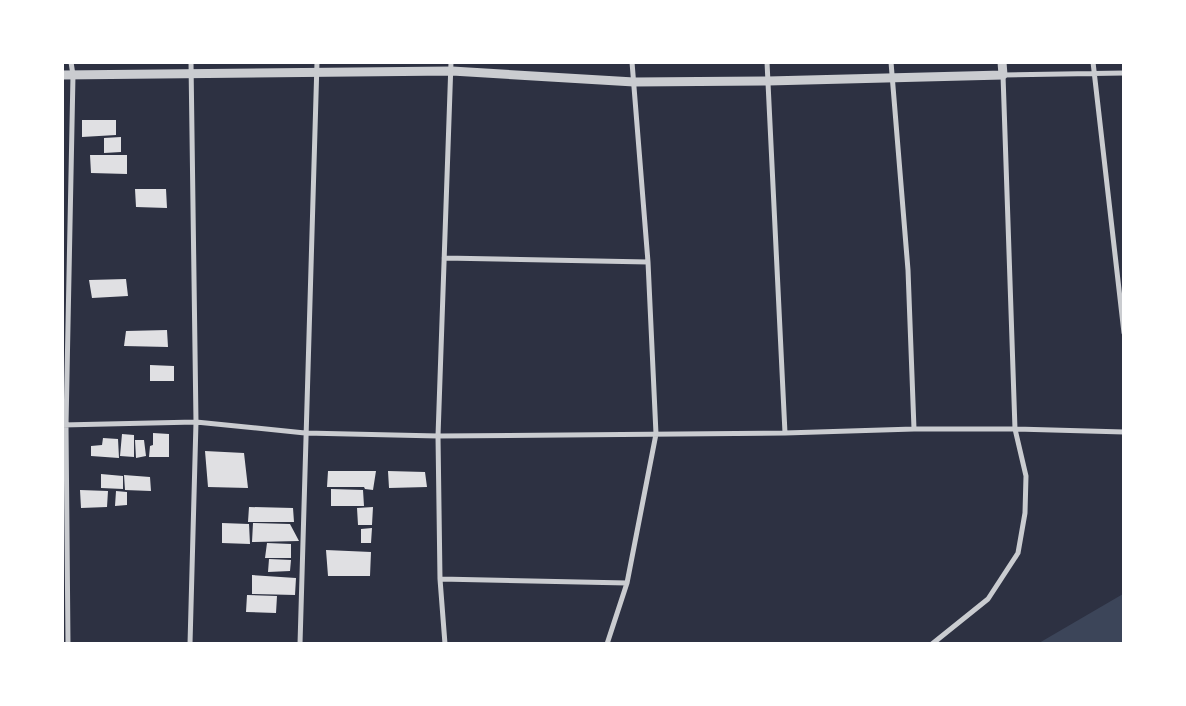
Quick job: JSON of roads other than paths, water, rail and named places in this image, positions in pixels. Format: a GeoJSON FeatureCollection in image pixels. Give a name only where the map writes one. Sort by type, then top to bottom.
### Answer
{"type":"FeatureCollection","features":[{"type":"Feature","properties":{"kind":"street"},"geometry":{"type":"LineString","coordinates":[[68,644],[64,425],[73,75],[71,62]]}},
{"type":"Feature","properties":{"kind":"street"},"geometry":{"type":"LineString","coordinates":[[190,644],[196,422],[191,62]]}},
{"type":"Feature","properties":{"kind":"street"},"geometry":{"type":"LineString","coordinates":[[300,644],[317,62]]}},
{"type":"Feature","properties":{"kind":"street"},"geometry":{"type":"LineString","coordinates":[[607,644],[627,582],[656,434],[648,262],[632,62]]}},
{"type":"Feature","properties":{"kind":"street"},"geometry":{"type":"LineString","coordinates":[[767,62],[785,432]]}},
{"type":"Feature","properties":{"kind":"street"},"geometry":{"type":"LineString","coordinates":[[891,62],[908,270],[914,429]]}},
{"type":"Feature","properties":{"kind":"street"},"geometry":{"type":"LineString","coordinates":[[932,644],[988,599],[1018,553],[1025,513],[1026,476],[1015,429],[1002,62]]}},
{"type":"Feature","properties":{"kind":"street"},"geometry":{"type":"LineString","coordinates":[[1093,62],[1124,333]]}},
{"type":"Feature","properties":{"kind":"street"},"geometry":{"type":"LineString","coordinates":[[62,75],[318,73],[452,67],[634,82],[892,79],[1094,72],[1124,73]]}},
{"type":"Feature","properties":{"kind":"street"},"geometry":{"type":"LineString","coordinates":[[445,644],[440,579],[438,436],[452,67]]}},
{"type":"Feature","properties":{"kind":"street"},"geometry":{"type":"LineString","coordinates":[[444,258],[648,262]]}},
{"type":"Feature","properties":{"kind":"street"},"geometry":{"type":"LineString","coordinates":[[64,425],[196,422],[305,433],[438,436],[914,429],[1124,432]]}},
{"type":"Feature","properties":{"kind":"street"},"geometry":{"type":"LineString","coordinates":[[440,579],[627,582]]}}]}
